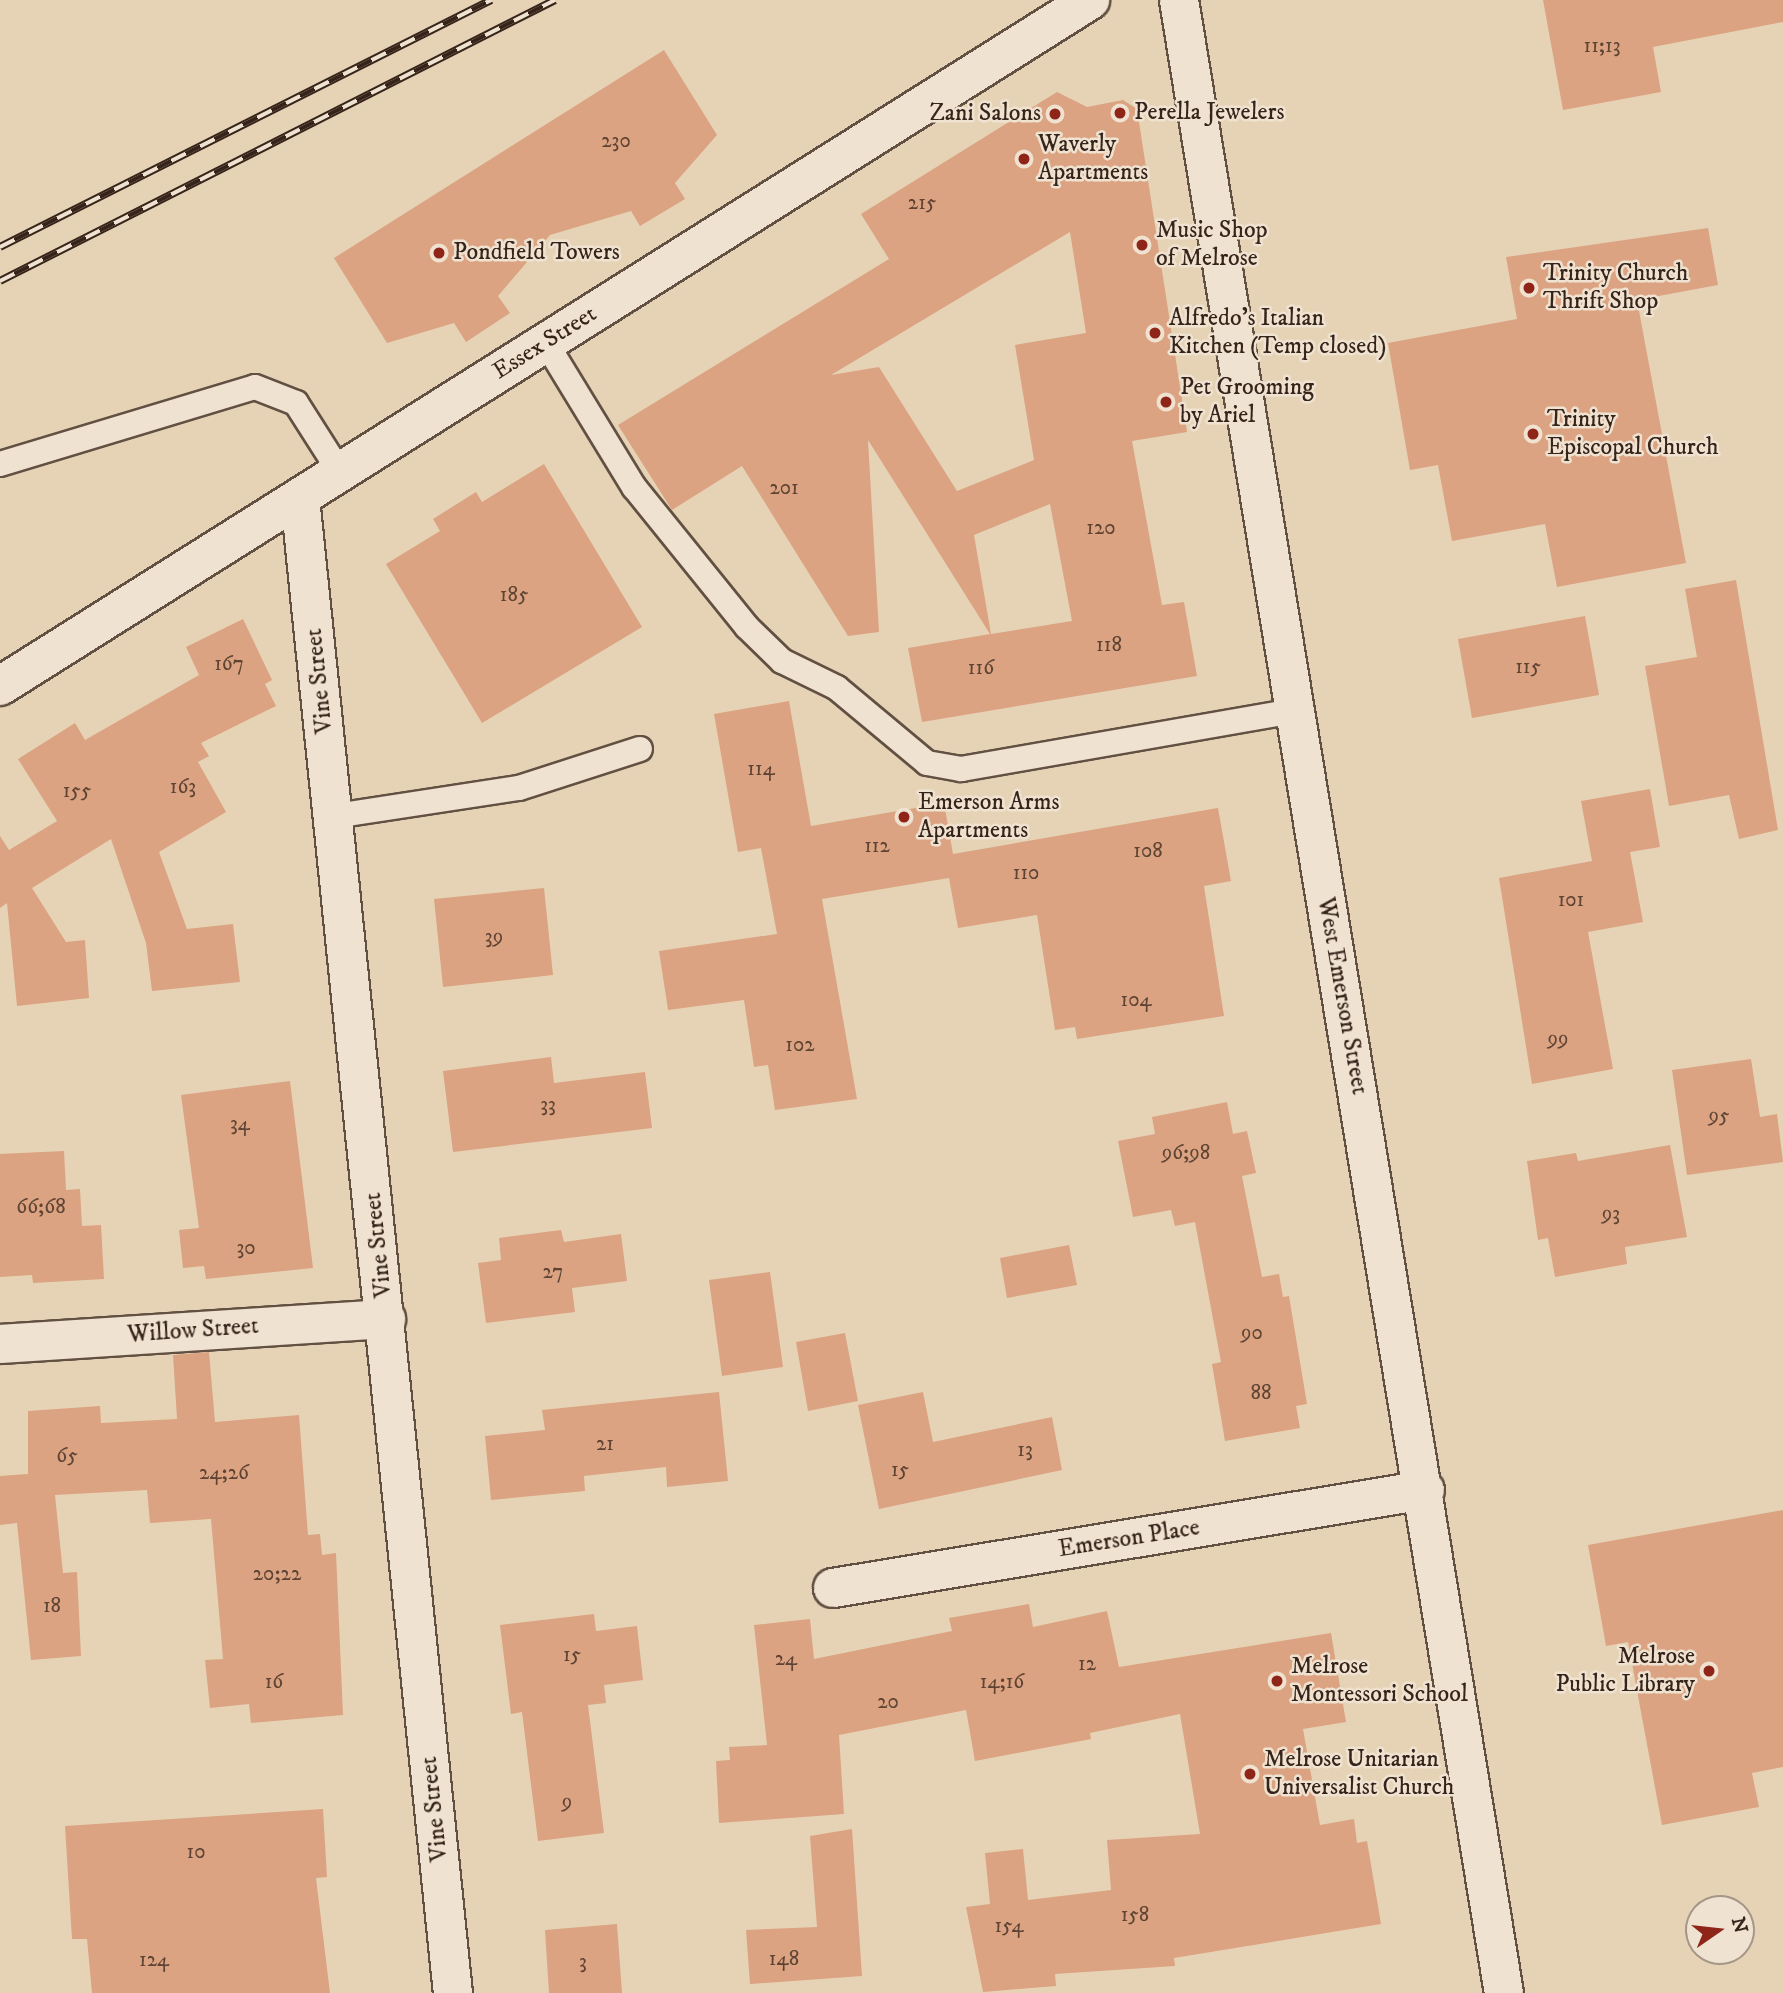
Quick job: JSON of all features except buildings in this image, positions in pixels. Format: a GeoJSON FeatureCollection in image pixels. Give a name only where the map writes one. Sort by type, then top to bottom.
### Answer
{"type":"FeatureCollection","features":[{"type":"Feature","properties":{"kind":"street","name":"Essex Street"},"geometry":{"type":"LineString","coordinates":[[0,686],[1090,0]]}},
{"type":"Feature","properties":{"kind":"street","name":"West Emerson Street"},"geometry":{"type":"LineString","coordinates":[[1179,0],[1294,711],[1425,1490],[1504,1993]]}},
{"type":"Feature","properties":{"kind":"street","name":"Vine Street"},"geometry":{"type":"LineString","coordinates":[[300,498],[335,816],[453,1993]]}},
{"type":"Feature","properties":{"kind":"street","name":"Willow Street"},"geometry":{"type":"LineString","coordinates":[[0,1344],[386,1319]]}},
{"type":"Feature","properties":{"kind":"street","name":"Emerson Place"},"geometry":{"type":"LineString","coordinates":[[833,1588],[1425,1490]]}},
{"type":"Feature","properties":{"kind":"lane"},"geometry":{"type":"LineString","coordinates":[[546,343],[634,487],[747,627],[782,661],[837,688],[927,763],[961,769],[1294,711]]}},
{"type":"Feature","properties":{"kind":"lane"},"geometry":{"type":"LineString","coordinates":[[0,464],[255,387],[296,403],[340,472]]}},
{"type":"Feature","properties":{"kind":"lane"},"geometry":{"type":"LineString","coordinates":[[335,816],[519,788],[640,749]]}},
{"type":"Feature","properties":{"kind":"railway"},"geometry":{"type":"LineString","coordinates":[[0,247],[491,0]]}},
{"type":"Feature","properties":{"kind":"railway"},"geometry":{"type":"LineString","coordinates":[[0,281],[555,0]]}},
{"type":"Feature","properties":{"kind":"place","name":"Perella Jewelers"},"geometry":{"type":"Point","coordinates":[1120,113]}},
{"type":"Feature","properties":{"kind":"place","name":"Zani Salons"},"geometry":{"type":"Point","coordinates":[1055,114]}},
{"type":"Feature","properties":{"kind":"place","name":"Waverly Apartments"},"geometry":{"type":"Point","coordinates":[1024,159]}},
{"type":"Feature","properties":{"kind":"place","name":"Music Shop of Melrose"},"geometry":{"type":"Point","coordinates":[1142,245]}},
{"type":"Feature","properties":{"kind":"place","name":"Pondfield Towers"},"geometry":{"type":"Point","coordinates":[439,253]}},
{"type":"Feature","properties":{"kind":"place","name":"Trinity Church Thrift Shop"},"geometry":{"type":"Point","coordinates":[1529,288]}},
{"type":"Feature","properties":{"kind":"place","name":"Alfredo's Italian Kitchen (Temp closed)"},"geometry":{"type":"Point","coordinates":[1155,333]}},
{"type":"Feature","properties":{"kind":"place","name":"Pet Grooming by Ariel"},"geometry":{"type":"Point","coordinates":[1166,402]}},
{"type":"Feature","properties":{"kind":"place","name":"Trinity Episcopal Church"},"geometry":{"type":"Point","coordinates":[1533,434]}},
{"type":"Feature","properties":{"kind":"place","name":"Emerson Arms Apartments"},"geometry":{"type":"Point","coordinates":[904,817]}},
{"type":"Feature","properties":{"kind":"place","name":"Melrose Public Library"},"geometry":{"type":"Point","coordinates":[1709,1671]}},
{"type":"Feature","properties":{"kind":"place","name":"Melrose Montessori School"},"geometry":{"type":"Point","coordinates":[1277,1681]}},
{"type":"Feature","properties":{"kind":"place","name":"Melrose Unitarian Universalist Church"},"geometry":{"type":"Point","coordinates":[1250,1774]}}]}
